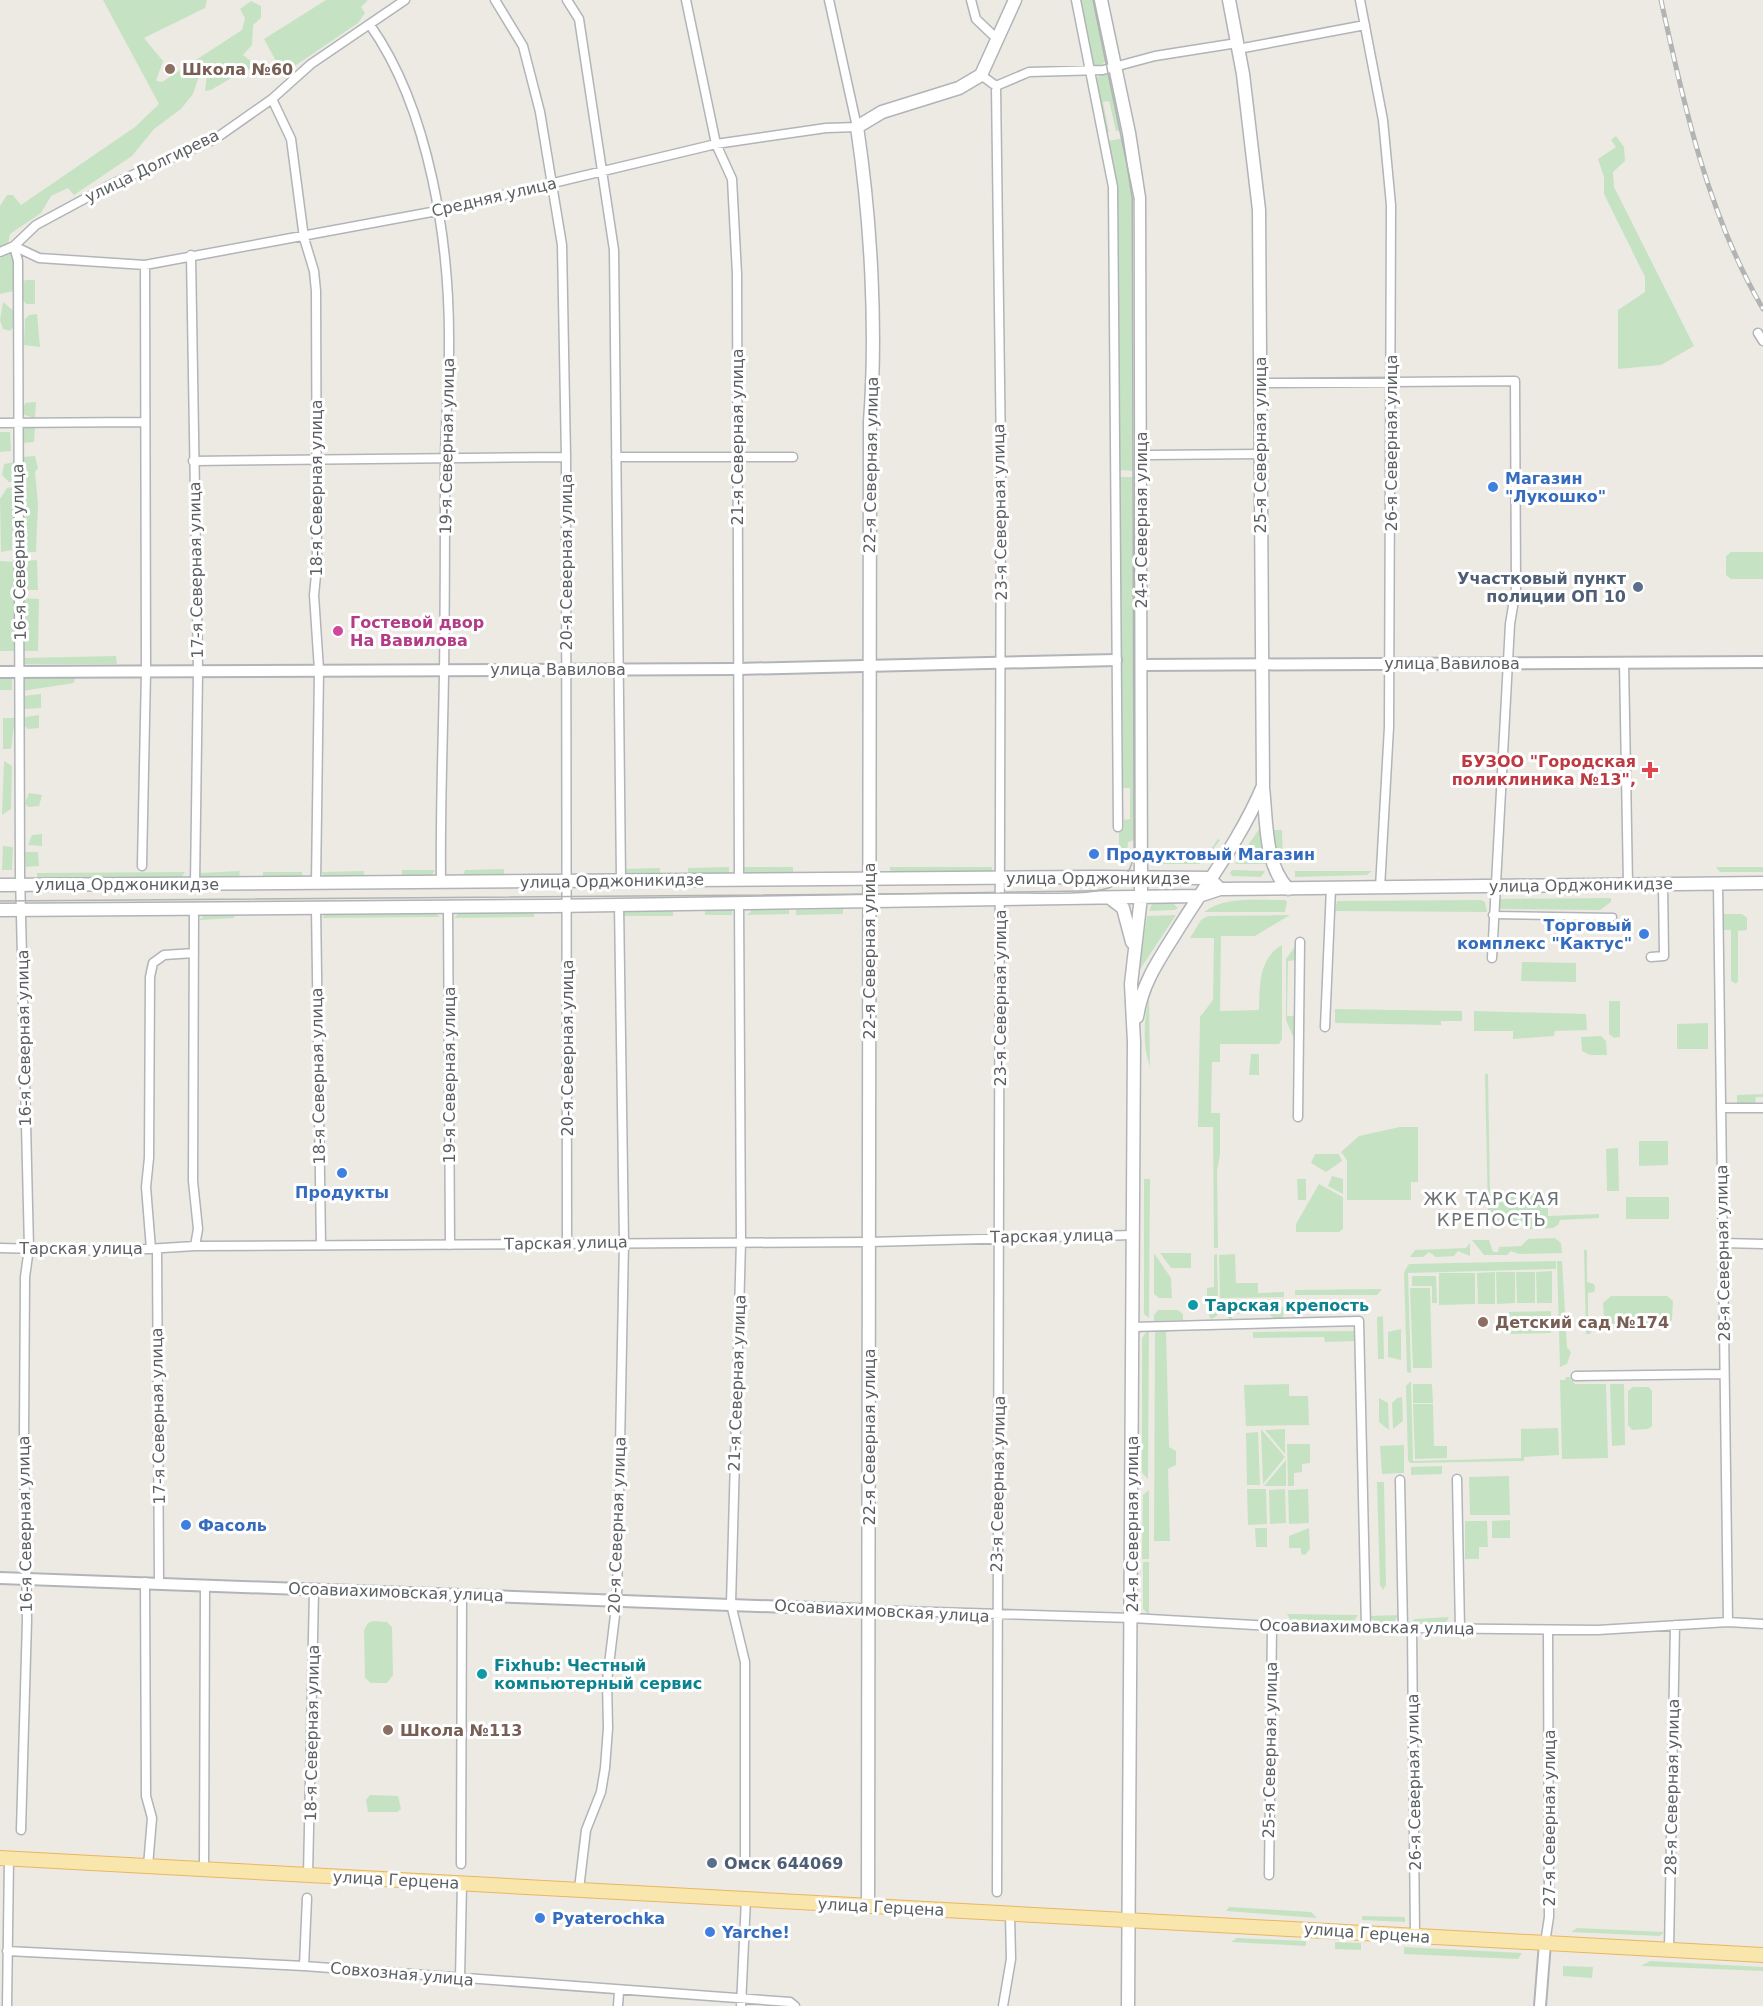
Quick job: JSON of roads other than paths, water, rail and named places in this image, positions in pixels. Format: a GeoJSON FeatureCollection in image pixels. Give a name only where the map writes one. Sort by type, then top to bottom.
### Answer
{"type":"FeatureCollection","features":[{"type":"Feature","properties":{"kind":"main road"},"geometry":{"type":"LineString","coordinates":[[981,75],[987,67],[996,38],[1015,0]]}},
{"type":"Feature","properties":{"kind":"main road","name":"24-я Северная улица"},"geometry":{"type":"LineString","coordinates":[[1101,0],[1139,198],[1141,897],[1133,951],[1131,1001],[1134,1042],[1128,2006]]}},
{"type":"Feature","properties":{"kind":"main road","name":"25-я Северная улица"},"geometry":{"type":"LineString","coordinates":[[1209,878],[1250,818],[1263,786],[1259,210],[1255,161],[1229,0]]}},
{"type":"Feature","properties":{"kind":"main road","name":"Средняя улица"},"geometry":{"type":"LineString","coordinates":[[857,127],[882,112],[959,88],[981,75]]}},
{"type":"Feature","properties":{"kind":"main road","name":"22-я Северная улица"},"geometry":{"type":"LineString","coordinates":[[857,127],[869,250],[873,390],[869,879],[868,1906]]}},
{"type":"Feature","properties":{"kind":"main road"},"geometry":{"type":"LineString","coordinates":[[1263,786],[1271,861],[1277,877],[1288,889]]}},
{"type":"Feature","properties":{"kind":"main road","name":"улица Орджоникидзе"},"geometry":{"type":"LineString","coordinates":[[0,885],[316,884],[567,879],[1141,877],[1209,878],[1220,889]]}},
{"type":"Feature","properties":{"kind":"main road","name":"24-я Северная улица"},"geometry":{"type":"LineString","coordinates":[[1134,1042],[1139,1002],[1146,980],[1209,878]]}},
{"type":"Feature","properties":{"kind":"main road","name":"улица Орджоникидзе"},"geometry":{"type":"LineString","coordinates":[[0,910],[1000,900],[1199,896],[1220,889],[1763,883]]}},
{"type":"Feature","properties":{"kind":"main road"},"geometry":{"type":"LineString","coordinates":[[1109,898],[1118,903],[1126,914],[1133,951]]}},
{"type":"Feature","properties":{"kind":"main road","name":"улица Герцена"},"geometry":{"type":"LineString","coordinates":[[4,1858],[1763,1955]]}},
{"type":"Feature","properties":{"kind":"street","name":"улица Долгирева"},"geometry":{"type":"LineString","coordinates":[[15,246],[36,225],[147,167],[215,138],[272,99],[311,64],[405,0]]}},
{"type":"Feature","properties":{"kind":"street","name":"20-я Северная улица"},"geometry":{"type":"LineString","coordinates":[[495,0],[523,46],[540,112],[562,245],[566,457],[567,1243]]}},
{"type":"Feature","properties":{"kind":"street"},"geometry":{"type":"LineString","coordinates":[[567,0],[579,19],[615,249],[621,880]]}},
{"type":"Feature","properties":{"kind":"street","name":"21-я Северная улица"},"geometry":{"type":"LineString","coordinates":[[686,0],[716,144],[732,178],[737,274],[736,669],[739,880]]}},
{"type":"Feature","properties":{"kind":"street","name":"22-я Северная улица"},"geometry":{"type":"LineString","coordinates":[[829,0],[857,127]]}},
{"type":"Feature","properties":{"kind":"street"},"geometry":{"type":"LineString","coordinates":[[971,0],[976,19],[996,38]]}},
{"type":"Feature","properties":{"kind":"street","name":"24-я Северная улица"},"geometry":{"type":"LineString","coordinates":[[1076,0],[1113,187],[1118,827]]}},
{"type":"Feature","properties":{"kind":"street","name":"26-я Северная улица"},"geometry":{"type":"LineString","coordinates":[[1360,0],[1383,120],[1391,205],[1390,663],[1380,888]]}},
{"type":"Feature","properties":{"kind":"street","name":"19-я Северная улица"},"geometry":{"type":"LineString","coordinates":[[370,25],[383,43],[408,91],[423,136],[445,270],[449,345],[445,457],[441,882]]}},
{"type":"Feature","properties":{"kind":"street"},"geometry":{"type":"LineString","coordinates":[[981,75],[996,86],[1029,72],[1115,68],[1155,56],[1238,46],[1365,25]]}},
{"type":"Feature","properties":{"kind":"street","name":"23-я Северная улица"},"geometry":{"type":"LineString","coordinates":[[996,86],[1000,662],[997,1892]]}},
{"type":"Feature","properties":{"kind":"street","name":"18-я Северная улица"},"geometry":{"type":"LineString","coordinates":[[272,99],[291,139],[304,238],[314,271],[316,291],[317,565],[314,595],[319,670],[316,884]]}},
{"type":"Feature","properties":{"kind":"street","name":"Средняя улица"},"geometry":{"type":"LineString","coordinates":[[15,246],[39,258],[145,266],[191,255],[304,238],[437,212],[716,144],[826,128],[857,127]]}},
{"type":"Feature","properties":{"kind":"street"},"geometry":{"type":"LineString","coordinates":[[0,252],[15,246]]}},
{"type":"Feature","properties":{"kind":"street","name":"16-я Северная улица"},"geometry":{"type":"LineString","coordinates":[[15,246],[18,261],[20,885],[29,1248],[25,1277],[25,1755],[21,1830]]}},
{"type":"Feature","properties":{"kind":"street","name":"17-я Северная улица"},"geometry":{"type":"LineString","coordinates":[[191,255],[198,672],[195,884]]}},
{"type":"Feature","properties":{"kind":"street"},"geometry":{"type":"LineString","coordinates":[[142,866],[146,671],[145,266]]}},
{"type":"Feature","properties":{"kind":"street"},"geometry":{"type":"LineString","coordinates":[[1259,383],[1515,381],[1516,588],[1510,624],[1496,886],[1492,915],[1492,958]]}},
{"type":"Feature","properties":{"kind":"street"},"geometry":{"type":"LineString","coordinates":[[0,423],[145,422]]}},
{"type":"Feature","properties":{"kind":"street"},"geometry":{"type":"LineString","coordinates":[[1150,455],[1260,454]]}},
{"type":"Feature","properties":{"kind":"street"},"geometry":{"type":"LineString","coordinates":[[193,461],[566,457]]}},
{"type":"Feature","properties":{"kind":"street"},"geometry":{"type":"LineString","coordinates":[[616,457],[793,457]]}},
{"type":"Feature","properties":{"kind":"street","name":"улица Вавилова"},"geometry":{"type":"LineString","coordinates":[[0,672],[736,669],[1116,660]]}},
{"type":"Feature","properties":{"kind":"street"},"geometry":{"type":"LineString","coordinates":[[1624,662],[1628,885]]}},
{"type":"Feature","properties":{"kind":"street","name":"улица Вавилова"},"geometry":{"type":"LineString","coordinates":[[1142,665],[1763,662]]}},
{"type":"Feature","properties":{"kind":"street"},"geometry":{"type":"LineString","coordinates":[[1651,957],[1664,957],[1663,884]]}},
{"type":"Feature","properties":{"kind":"street","name":"28-я Северная улица"},"geometry":{"type":"LineString","coordinates":[[1718,884],[1728,1622]]}},
{"type":"Feature","properties":{"kind":"street"},"geometry":{"type":"LineString","coordinates":[[1325,1027],[1331,888]]}},
{"type":"Feature","properties":{"kind":"street","name":"21-я Северная улица"},"geometry":{"type":"LineString","coordinates":[[739,902],[741,1241],[731,1604],[745,1662],[745,1862]]}},
{"type":"Feature","properties":{"kind":"street","name":"20-я Северная улица"},"geometry":{"type":"LineString","coordinates":[[579,1889],[586,1830],[601,1792],[605,1768],[608,1728],[606,1682],[617,1599],[624,1242],[619,904]]}},
{"type":"Feature","properties":{"kind":"street","name":"19-я Северная улица"},"geometry":{"type":"LineString","coordinates":[[448,906],[450,1245]]}},
{"type":"Feature","properties":{"kind":"street"},"geometry":{"type":"LineString","coordinates":[[194,907],[193,1181],[198,1228],[195,1246]]}},
{"type":"Feature","properties":{"kind":"street","name":"18-я Северная улица"},"geometry":{"type":"LineString","coordinates":[[316,907],[321,1245]]}},
{"type":"Feature","properties":{"kind":"street"},"geometry":{"type":"LineString","coordinates":[[1492,915],[1613,917]]}},
{"type":"Feature","properties":{"kind":"street"},"geometry":{"type":"LineString","coordinates":[[1298,1117],[1300,942]]}},
{"type":"Feature","properties":{"kind":"street","name":"17-я Северная улица"},"geometry":{"type":"LineString","coordinates":[[159,1583],[154,1249],[146,1187],[149,1158],[147,1139],[150,977],[153,963],[164,955],[194,953]]}},
{"type":"Feature","properties":{"kind":"street"},"geometry":{"type":"LineString","coordinates":[[1721,1108],[1763,1108]]}},
{"type":"Feature","properties":{"kind":"street","name":"Тарская улица"},"geometry":{"type":"LineString","coordinates":[[0,1248],[114,1251],[195,1246],[869,1242],[1133,1235]]}},
{"type":"Feature","properties":{"kind":"street"},"geometry":{"type":"LineString","coordinates":[[1723,1243],[1763,1244]]}},
{"type":"Feature","properties":{"kind":"street"},"geometry":{"type":"LineString","coordinates":[[1133,1327],[1359,1322],[1366,1627]]}},
{"type":"Feature","properties":{"kind":"street"},"geometry":{"type":"LineString","coordinates":[[1576,1376],[1724,1374]]}},
{"type":"Feature","properties":{"kind":"street"},"geometry":{"type":"LineString","coordinates":[[1457,1479],[1460,1629]]}},
{"type":"Feature","properties":{"kind":"street","name":"26-я Северная улица"},"geometry":{"type":"LineString","coordinates":[[1400,1480],[1407,1628],[1415,1936]]}},
{"type":"Feature","properties":{"kind":"street","name":"Осоавиахимовская улица"},"geometry":{"type":"LineString","coordinates":[[0,1578],[617,1599],[996,1616],[1132,1618],[1272,1626],[1598,1630],[1728,1622],[1763,1624]]}},
{"type":"Feature","properties":{"kind":"street"},"geometry":{"type":"LineString","coordinates":[[145,1582],[146,1796],[152,1818],[148,1866]]}},
{"type":"Feature","properties":{"kind":"street"},"geometry":{"type":"LineString","coordinates":[[204,1869],[205,1584]]}},
{"type":"Feature","properties":{"kind":"street","name":"18-я Северная улица"},"geometry":{"type":"LineString","coordinates":[[308,1876],[314,1590]]}},
{"type":"Feature","properties":{"kind":"street"},"geometry":{"type":"LineString","coordinates":[[461,1864],[462,1594]]}},
{"type":"Feature","properties":{"kind":"street","name":"28-я Северная улица"},"geometry":{"type":"LineString","coordinates":[[1669,1950],[1675,1625]]}},
{"type":"Feature","properties":{"kind":"street","name":"25-я Северная улица"},"geometry":{"type":"LineString","coordinates":[[1269,1875],[1272,1626]]}},
{"type":"Feature","properties":{"kind":"street","name":"27-я Северная улица"},"geometry":{"type":"LineString","coordinates":[[1540,2006],[1549,1907],[1548,1630]]}},
{"type":"Feature","properties":{"kind":"street"},"geometry":{"type":"LineString","coordinates":[[4,1858],[7,2006]]}},
{"type":"Feature","properties":{"kind":"street"},"geometry":{"type":"LineString","coordinates":[[460,1979],[462,1883]]}},
{"type":"Feature","properties":{"kind":"street"},"geometry":{"type":"LineString","coordinates":[[304,1966],[307,1898]]}},
{"type":"Feature","properties":{"kind":"street"},"geometry":{"type":"LineString","coordinates":[[741,2003],[746,1899]]}},
{"type":"Feature","properties":{"kind":"street"},"geometry":{"type":"LineString","coordinates":[[1003,2006],[1011,1959],[1010,1914]]}},
{"type":"Feature","properties":{"kind":"street","name":"Совхозная улица"},"geometry":{"type":"LineString","coordinates":[[7,1951],[304,1966],[741,2003],[790,2002],[795,2006]]}},
{"type":"Feature","properties":{"kind":"street"},"geometry":{"type":"LineString","coordinates":[[618,2006],[619,1991]]}},
{"type":"Feature","properties":{"kind":"tram line"},"geometry":{"type":"LineString","coordinates":[[0,901],[1058,893],[1090,892],[1113,886],[1122,880],[1128,872],[1135,852],[1134,199],[1093,0]]}},
{"type":"Feature","properties":{"kind":"railway"},"geometry":{"type":"LineString","coordinates":[[1661,0],[1700,159],[1727,236],[1763,309]]}},
{"type":"Feature","properties":{"kind":"place","name":"Школа №60"},"geometry":{"type":"Point","coordinates":[170,69]}},
{"type":"Feature","properties":{"kind":"place","name":"Магазин \"Лукошко\""},"geometry":{"type":"Point","coordinates":[1493,487]}},
{"type":"Feature","properties":{"kind":"place","name":"Участковый пункт полиции ОП 10"},"geometry":{"type":"Point","coordinates":[1638,587]}},
{"type":"Feature","properties":{"kind":"place","name":"Гостевой двор На Вавилова"},"geometry":{"type":"Point","coordinates":[338,631]}},
{"type":"Feature","properties":{"kind":"place","name":"БУЗОО \"Городская поликлиника №13\","},"geometry":{"type":"Point","coordinates":[1650,770]}},
{"type":"Feature","properties":{"kind":"place","name":"Продуктовый Магазин"},"geometry":{"type":"Point","coordinates":[1094,854]}},
{"type":"Feature","properties":{"kind":"place","name":"Торговый комплекс \"Кактус\""},"geometry":{"type":"Point","coordinates":[1644,934]}},
{"type":"Feature","properties":{"kind":"place","name":"Продукты"},"geometry":{"type":"Point","coordinates":[342,1173]}},
{"type":"Feature","properties":{"kind":"place","name":"Тарская крепость"},"geometry":{"type":"Point","coordinates":[1193,1305]}},
{"type":"Feature","properties":{"kind":"place","name":"Детский сад №174"},"geometry":{"type":"Point","coordinates":[1483,1322]}},
{"type":"Feature","properties":{"kind":"place","name":"Фасоль"},"geometry":{"type":"Point","coordinates":[186,1525]}},
{"type":"Feature","properties":{"kind":"place","name":"Fixhub: Честный компьютерный сервис"},"geometry":{"type":"Point","coordinates":[482,1674]}},
{"type":"Feature","properties":{"kind":"place","name":"Школа №113"},"geometry":{"type":"Point","coordinates":[388,1730]}},
{"type":"Feature","properties":{"kind":"place","name":"Омск 644069"},"geometry":{"type":"Point","coordinates":[712,1863]}},
{"type":"Feature","properties":{"kind":"place","name":"Pyaterochka"},"geometry":{"type":"Point","coordinates":[540,1918]}},
{"type":"Feature","properties":{"kind":"place","name":"Yarche!"},"geometry":{"type":"Point","coordinates":[710,1932]}},
{"type":"Feature","properties":{"kind":"district","name":"ЖК ТАРСКАЯ КРЕПОСТЬ"},"geometry":{"type":"Point","coordinates":[1492,1208]}}]}
